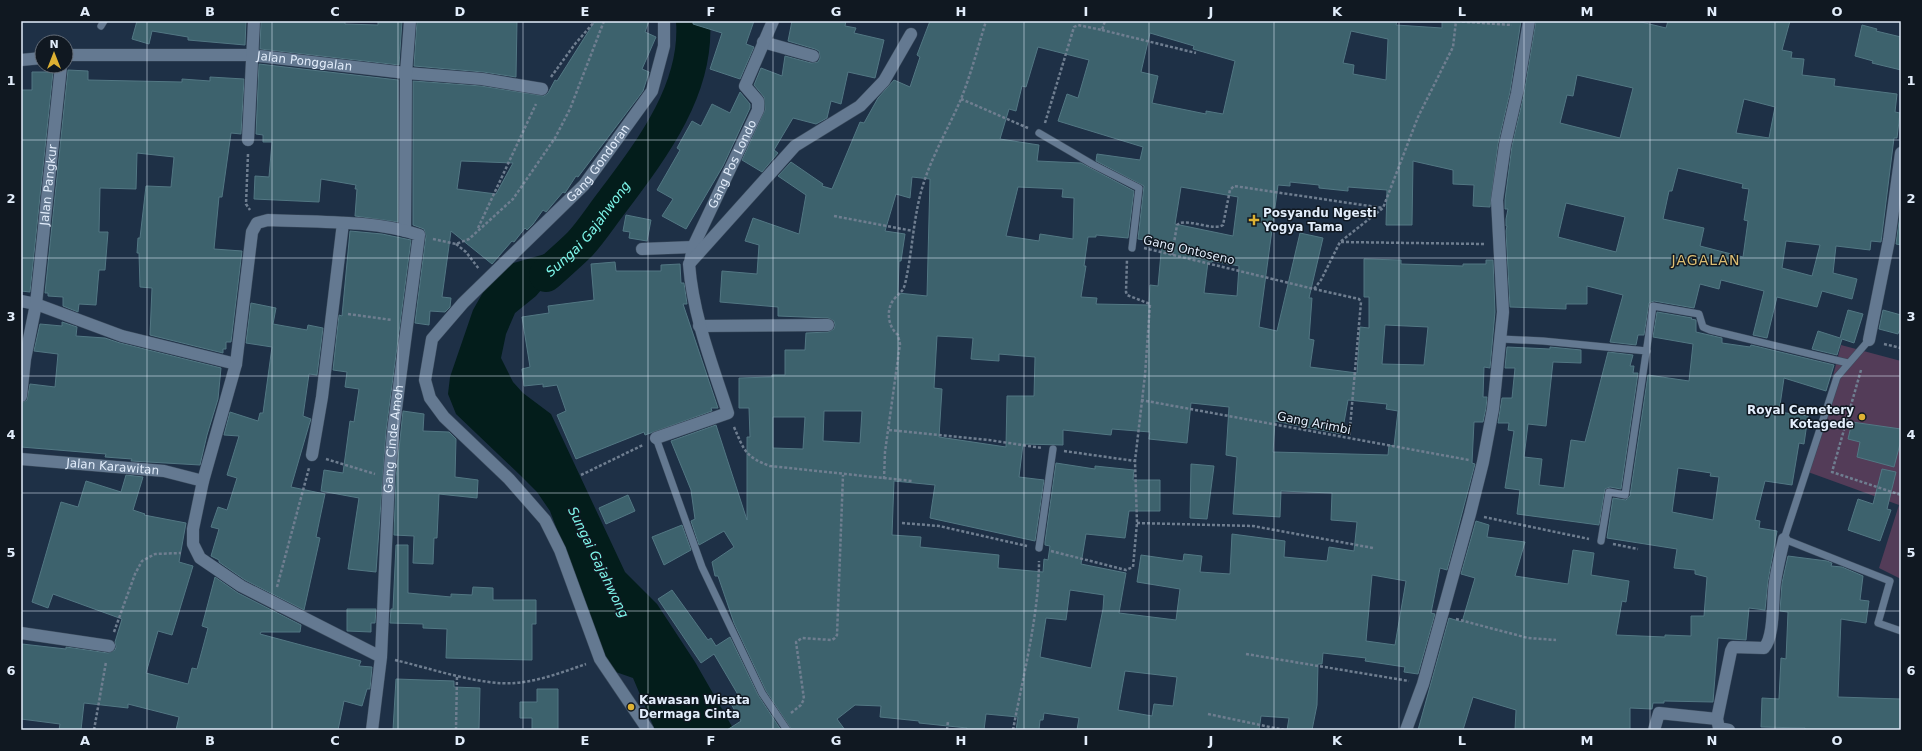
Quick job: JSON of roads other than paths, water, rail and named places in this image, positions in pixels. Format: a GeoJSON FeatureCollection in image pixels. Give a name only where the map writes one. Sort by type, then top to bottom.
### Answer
{"type":"FeatureCollection","features":[{"type":"Feature","properties":{"kind":"street"},"geometry":{"type":"LineString","coordinates":[[248,140],[251,55],[254,21]]}},
{"type":"Feature","properties":{"kind":"street"},"geometry":{"type":"LineString","coordinates":[[381,657],[272,603],[241,586],[208,564],[196,552],[193,544],[193,529],[203,481],[236,364],[252,232],[257,224],[268,220],[343,223],[406,231],[406,73],[410,21]]}},
{"type":"Feature","properties":{"kind":"street","name":"Gang Gondoran"},"geometry":{"type":"LineString","coordinates":[[648,730],[600,659],[560,550],[545,520],[509,479],[444,417],[430,398],[425,380],[432,339],[463,303],[584,185],[652,91],[664,46],[664,21]]}},
{"type":"Feature","properties":{"kind":"street","name":"Gang Pos Londo"},"geometry":{"type":"LineString","coordinates":[[693,247],[758,110],[758,101],[745,86],[773,21]]}},
{"type":"Feature","properties":{"kind":"street"},"geometry":{"type":"LineString","coordinates":[[1406,730],[1423,684],[1470,514],[1483,462],[1493,410],[1503,312],[1498,244],[1497,200],[1529,24]]}},
{"type":"Feature","properties":{"kind":"street"},"geometry":{"type":"LineString","coordinates":[[689,264],[795,146],[860,106],[884,81],[911,34]]}},
{"type":"Feature","properties":{"kind":"street"},"geometry":{"type":"LineString","coordinates":[[763,42],[813,56]]}},
{"type":"Feature","properties":{"kind":"street","name":"Jalan Ponggalan"},"geometry":{"type":"LineString","coordinates":[[74,56],[251,55],[406,73],[482,79],[542,89]]}},
{"type":"Feature","properties":{"kind":"street"},"geometry":{"type":"LineString","coordinates":[[21,60],[34,59]]}},
{"type":"Feature","properties":{"kind":"street","name":"Jalan Pangkur"},"geometry":{"type":"LineString","coordinates":[[21,396],[25,359],[36,304],[60,74]]}},
{"type":"Feature","properties":{"kind":"street"},"geometry":{"type":"LineString","coordinates":[[1869,340],[1889,240],[1901,153]]}},
{"type":"Feature","properties":{"kind":"street"},"geometry":{"type":"LineString","coordinates":[[312,455],[322,397],[343,223]]}},
{"type":"Feature","properties":{"kind":"street","name":"Gang Cinde Amoh"},"geometry":{"type":"LineString","coordinates":[[372,730],[381,657],[389,478],[407,322],[419,235],[406,231]]}},
{"type":"Feature","properties":{"kind":"street"},"geometry":{"type":"LineString","coordinates":[[642,249],[693,247],[689,264],[691,292],[699,326],[728,413],[656,438]]}},
{"type":"Feature","properties":{"kind":"street"},"geometry":{"type":"LineString","coordinates":[[21,302],[36,304],[122,336],[236,364]]}},
{"type":"Feature","properties":{"kind":"street"},"geometry":{"type":"LineString","coordinates":[[699,326],[828,325]]}},
{"type":"Feature","properties":{"kind":"street","name":"Jalan Karawitan"},"geometry":{"type":"LineString","coordinates":[[21,459],[164,470],[203,481]]}},
{"type":"Feature","properties":{"kind":"street"},"geometry":{"type":"LineString","coordinates":[[1729,730],[1719,728],[1717,719],[1732,649],[1764,648],[1767,643],[1770,632],[1775,581],[1784,539]]}},
{"type":"Feature","properties":{"kind":"street"},"geometry":{"type":"LineString","coordinates":[[21,633],[109,646]]}},
{"type":"Feature","properties":{"kind":"street"},"geometry":{"type":"LineString","coordinates":[[1654,730],[1659,712],[1717,719]]}},
{"type":"Feature","properties":{"kind":"lane"},"geometry":{"type":"LineString","coordinates":[[1039,133],[1092,164],[1139,188],[1132,248]]}},
{"type":"Feature","properties":{"kind":"lane"},"geometry":{"type":"LineString","coordinates":[[1600,541],[1609,492],[1625,495],[1653,306],[1699,314],[1703,327],[1710,330],[1848,363]]}},
{"type":"Feature","properties":{"kind":"lane"},"geometry":{"type":"LineString","coordinates":[[1501,339],[1543,341],[1647,351]]}},
{"type":"Feature","properties":{"kind":"lane"},"geometry":{"type":"LineString","coordinates":[[1869,340],[1837,377],[1784,539],[1890,581],[1878,623],[1901,630]]}},
{"type":"Feature","properties":{"kind":"lane"},"geometry":{"type":"LineString","coordinates":[[656,438],[702,567],[762,693],[787,730]]}},
{"type":"Feature","properties":{"kind":"lane"},"geometry":{"type":"LineString","coordinates":[[1039,548],[1053,449]]}},
{"type":"Feature","properties":{"kind":"water"},"geometry":{"type":"Polygon","coordinates":[[[580,244],[536,296],[515,313],[506,334],[501,358],[513,382],[523,393],[551,414],[625,572],[657,604],[695,662],[734,730],[655,730],[633,678],[613,671],[606,661],[550,511],[537,492],[456,414],[448,394],[450,377],[473,310],[490,280],[510,264],[580,244]]]}},
{"type":"Feature","properties":{"kind":"waterway","name":"Sungai Gajahwong"},"geometry":{"type":"LineString","coordinates":[[546,275],[572,252],[593,228],[643,160],[670,117],[688,70],[693,46],[693,21]]}},
{"type":"Feature","properties":{"kind":"place","name":"Posyandu Ngesti Yogya Tama"},"geometry":{"type":"Point","coordinates":[1254,220]}},
{"type":"Feature","properties":{"kind":"place","name":"Royal Cemetery Kotagede"},"geometry":{"type":"Point","coordinates":[1862,417]}},
{"type":"Feature","properties":{"kind":"place","name":"Kawasan Wisata Dermaga Cinta"},"geometry":{"type":"Point","coordinates":[631,707]}},
{"type":"Feature","properties":{"kind":"district","name":"JAGALAN"},"geometry":{"type":"Point","coordinates":[1706,260]}}]}
